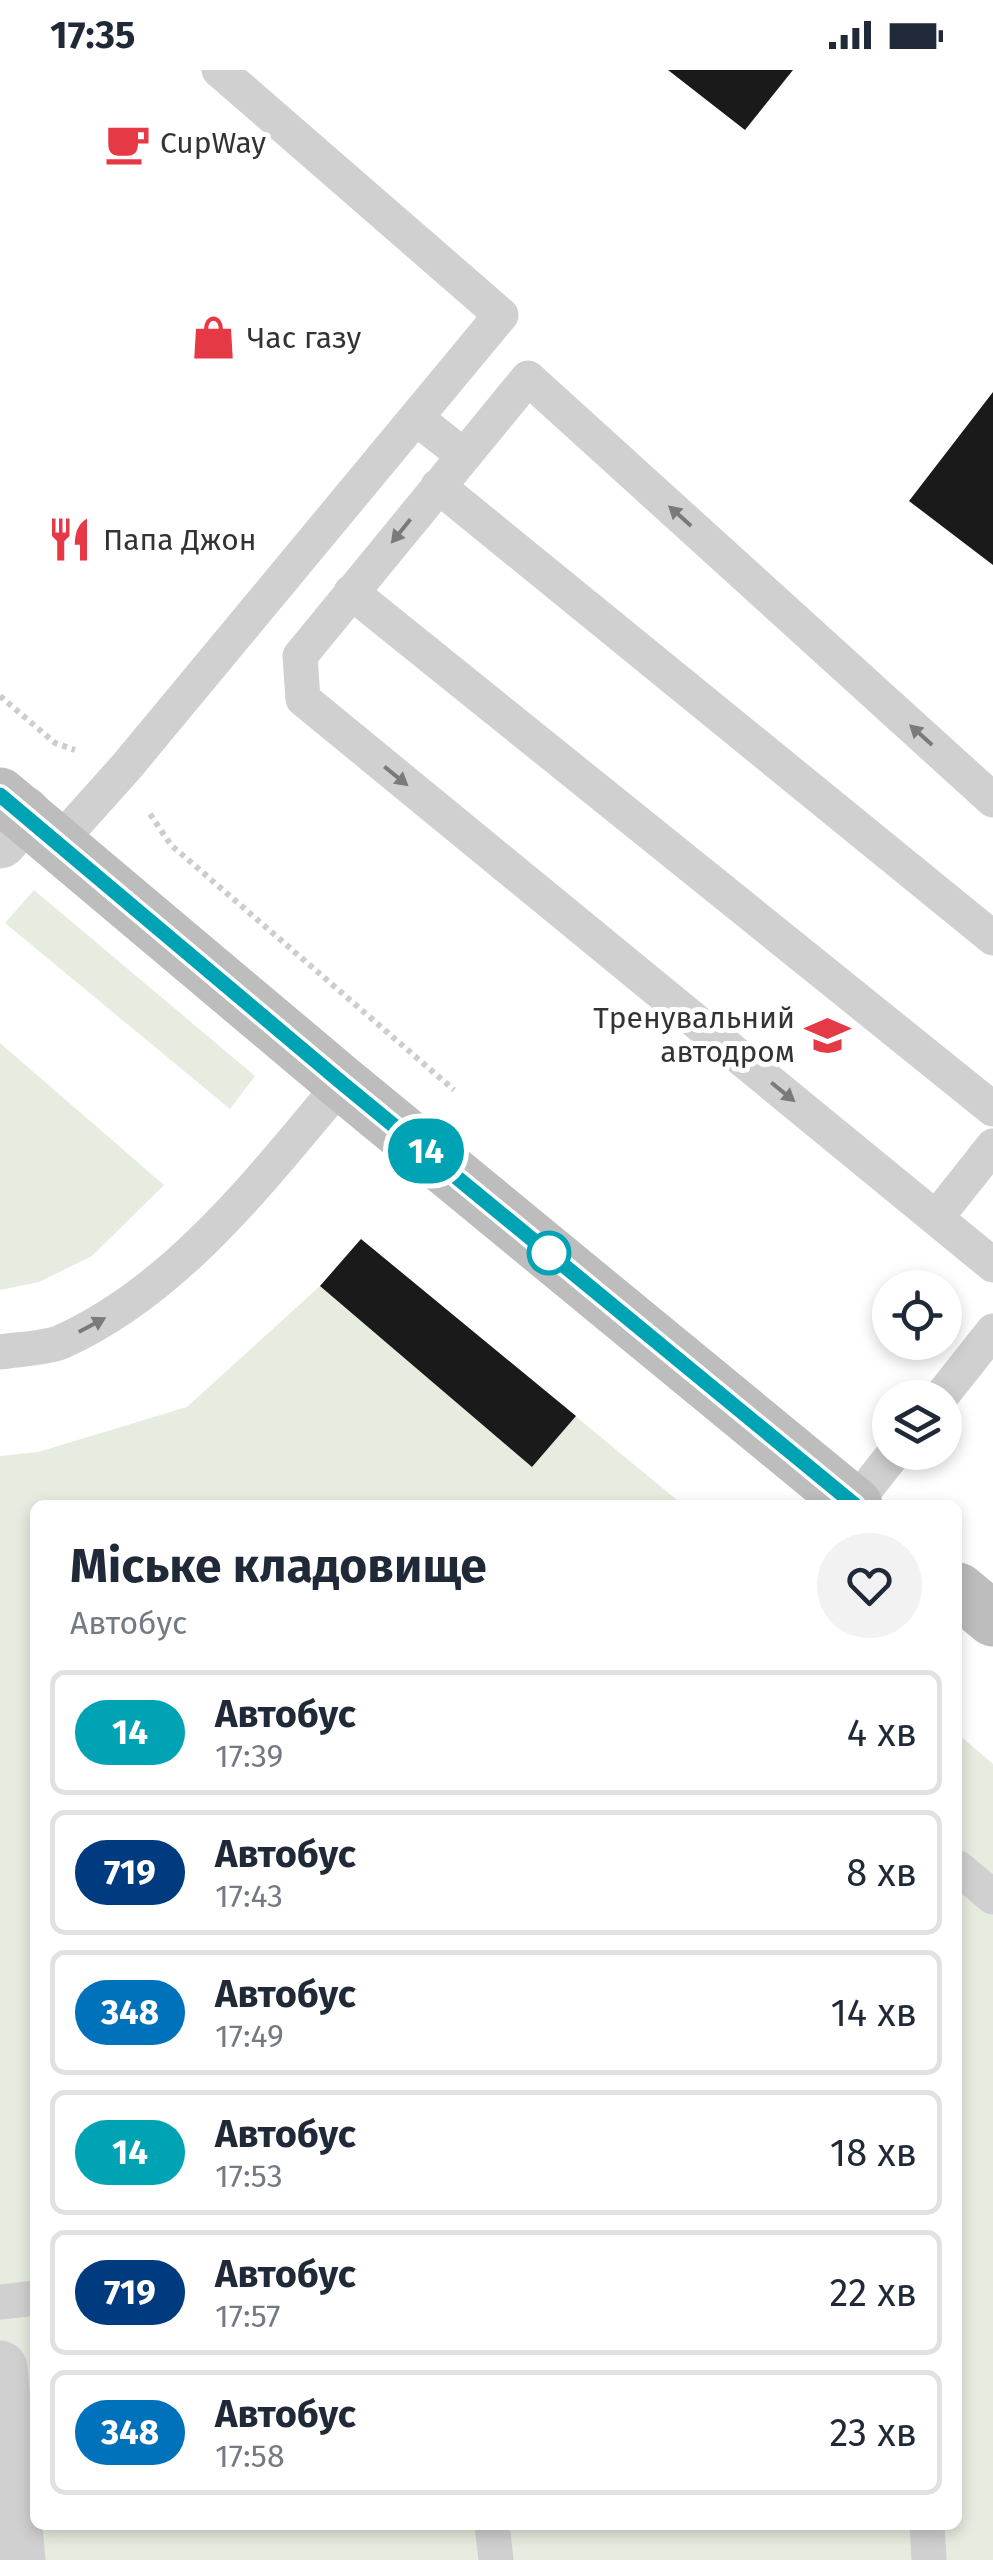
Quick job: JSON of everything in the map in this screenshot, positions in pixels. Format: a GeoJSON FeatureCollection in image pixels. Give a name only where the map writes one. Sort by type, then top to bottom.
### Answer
{"type":"FeatureCollection","features":[{"type":"Feature","properties":{"kind":"main road"},"geometry":{"type":"LineString","coordinates":[[20,823],[849,1500]]}},
{"type":"Feature","properties":{"kind":"main road"},"geometry":{"type":"LineString","coordinates":[[962,1593],[993,1619]]}},
{"type":"Feature","properties":{"kind":"street"},"geometry":{"type":"LineString","coordinates":[[0,2368],[18,2560]]}},
{"type":"Feature","properties":{"kind":"lane"},"geometry":{"type":"LineString","coordinates":[[20,823],[127,766],[500,315],[219,70]]}},
{"type":"Feature","properties":{"kind":"lane"},"geometry":{"type":"LineString","coordinates":[[993,800],[528,378],[300,656],[303,699],[993,1265]]}},
{"type":"Feature","properties":{"kind":"lane"},"geometry":{"type":"LineString","coordinates":[[416,418],[463,456]]}},
{"type":"Feature","properties":{"kind":"lane"},"geometry":{"type":"LineString","coordinates":[[438,486],[993,938]]}},
{"type":"Feature","properties":{"kind":"lane"},"geometry":{"type":"LineString","coordinates":[[351,592],[993,1109]]}},
{"type":"Feature","properties":{"kind":"lane"},"geometry":{"type":"LineString","coordinates":[[0,1352],[57,1344],[124,1308],[202,1240],[342,1083]]}},
{"type":"Feature","properties":{"kind":"lane"},"geometry":{"type":"LineString","coordinates":[[936,1218],[993,1146]]}},
{"type":"Feature","properties":{"kind":"lane"},"geometry":{"type":"LineString","coordinates":[[954,1380],[993,1331]]}},
{"type":"Feature","properties":{"kind":"lane"},"geometry":{"type":"LineString","coordinates":[[857,1500],[881,1470]]}},
{"type":"Feature","properties":{"kind":"lane"},"geometry":{"type":"LineString","coordinates":[[962,1871],[993,1897]]}},
{"type":"Feature","properties":{"kind":"lane"},"geometry":{"type":"LineString","coordinates":[[0,2302],[30,2299]]}},
{"type":"Feature","properties":{"kind":"lane"},"geometry":{"type":"LineString","coordinates":[[493,2530],[496,2560]]}},
{"type":"Feature","properties":{"kind":"lane"},"geometry":{"type":"LineString","coordinates":[[928,2530],[928,2560]]}},
{"type":"Feature","properties":{"kind":"path"},"geometry":{"type":"LineString","coordinates":[[0,696],[55,743],[127,766],[170,846],[454,1090]]}},
{"type":"Feature","properties":{"kind":"shaded area"},"geometry":{"type":"Polygon","coordinates":[[[34,890],[255,1076],[230,1109],[5,923],[34,890]]]}},
{"type":"Feature","properties":{"kind":"shaded area"},"geometry":{"type":"Polygon","coordinates":[[[0,1043],[164,1185],[92,1256],[39,1282],[0,1290],[0,1043]]]}},
{"type":"Feature","properties":{"kind":"shaded area"},"geometry":{"type":"Polygon","coordinates":[[[361,1239],[677,1500],[30,1500],[30,2530],[962,2530],[962,1737],[993,1764],[993,2560],[0,2560],[0,1456],[38,1452],[187,1407],[320,1286],[361,1239]]]}},
{"type":"Feature","properties":{"kind":"building"},"geometry":{"type":"Polygon","coordinates":[[[668,70],[793,70],[745,130],[668,70]]]}},
{"type":"Feature","properties":{"kind":"building"},"geometry":{"type":"Polygon","coordinates":[[[993,392],[993,565],[909,501],[993,392]]]}},
{"type":"Feature","properties":{"kind":"building"},"geometry":{"type":"Polygon","coordinates":[[[361,1239],[576,1416],[532,1467],[320,1286],[361,1239]]]}},
{"type":"Feature","properties":{"kind":"bus line","name":"14"},"geometry":{"type":"LineString","coordinates":[[0,795],[342,1083],[849,1500]]}},
{"type":"Feature","properties":{"kind":"place","name":"CupWay"},"geometry":{"type":"Point","coordinates":[127,143]}},
{"type":"Feature","properties":{"kind":"place","name":"Час газу"},"geometry":{"type":"Point","coordinates":[214,338]}},
{"type":"Feature","properties":{"kind":"place","name":"Папа Джон"},"geometry":{"type":"Point","coordinates":[70,540]}},
{"type":"Feature","properties":{"kind":"place","name":"Тренувальний автодром"},"geometry":{"type":"Point","coordinates":[828,1035]}}]}
